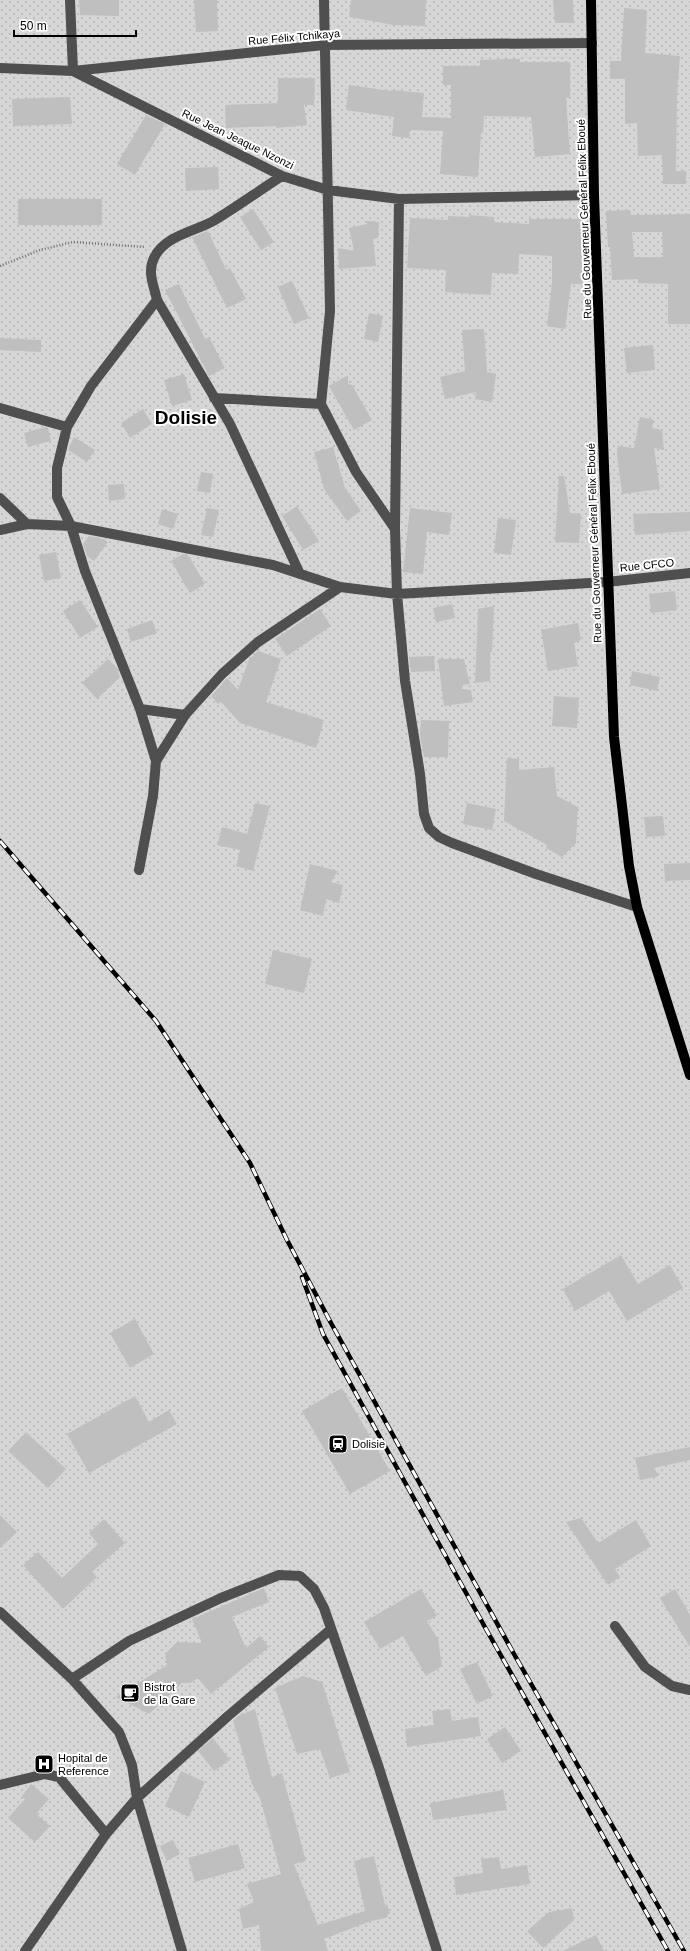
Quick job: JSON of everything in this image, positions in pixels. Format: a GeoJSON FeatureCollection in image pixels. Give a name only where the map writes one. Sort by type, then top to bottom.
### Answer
{"type":"FeatureCollection","features":[{"type":"Feature","properties":{"kind":"main road","name":"Rue du Gouverneur Général Félix Eboué"},"geometry":{"type":"LineString","coordinates":[[591,0],[594,195],[614,737],[629,866],[637,907],[690,1075]]}},
{"type":"Feature","properties":{"kind":"street"},"geometry":{"type":"LineString","coordinates":[[70,0],[73,71]]}},
{"type":"Feature","properties":{"kind":"street"},"geometry":{"type":"LineString","coordinates":[[324,0],[330,311],[321,404],[356,472],[395,530]]}},
{"type":"Feature","properties":{"kind":"street","name":"Rue Félix Tchikaya"},"geometry":{"type":"LineString","coordinates":[[0,68],[73,71],[324,45],[592,43]]}},
{"type":"Feature","properties":{"kind":"street","name":"Rue Jean Jeaque Nzonzi"},"geometry":{"type":"LineString","coordinates":[[73,71],[282,176],[328,190],[399,199],[594,195]]}},
{"type":"Feature","properties":{"kind":"street"},"geometry":{"type":"LineString","coordinates":[[282,176],[214,221],[186,232],[160,248],[153,259],[150,271],[157,300],[230,424],[300,574]]}},
{"type":"Feature","properties":{"kind":"street"},"geometry":{"type":"LineString","coordinates":[[399,199],[395,530],[397,594],[405,681],[419,767],[424,814],[429,828],[439,837],[452,843],[536,874],[637,907]]}},
{"type":"Feature","properties":{"kind":"street"},"geometry":{"type":"LineString","coordinates":[[139,870],[153,796],[156,761],[140,709],[85,571],[71,526],[57,497],[57,468],[67,427],[91,386],[157,300]]}},
{"type":"Feature","properties":{"kind":"street"},"geometry":{"type":"LineString","coordinates":[[214,398],[321,404]]}},
{"type":"Feature","properties":{"kind":"street"},"geometry":{"type":"LineString","coordinates":[[0,408],[67,427]]}},
{"type":"Feature","properties":{"kind":"street"},"geometry":{"type":"LineString","coordinates":[[0,498],[27,524]]}},
{"type":"Feature","properties":{"kind":"street","name":"Rue CFCO"},"geometry":{"type":"LineString","coordinates":[[0,530],[27,524],[71,526],[273,564],[340,587],[397,594],[608,582],[690,573]]}},
{"type":"Feature","properties":{"kind":"street"},"geometry":{"type":"LineString","coordinates":[[156,761],[186,715],[222,674],[258,642],[340,587]]}},
{"type":"Feature","properties":{"kind":"street"},"geometry":{"type":"LineString","coordinates":[[140,709],[186,715]]}},
{"type":"Feature","properties":{"kind":"street"},"geometry":{"type":"LineString","coordinates":[[72,1679],[130,1641],[221,1598],[279,1575],[300,1576],[314,1589],[324,1608],[330,1630],[379,1768],[437,1951]]}},
{"type":"Feature","properties":{"kind":"street"},"geometry":{"type":"LineString","coordinates":[[0,1612],[72,1679],[119,1732],[132,1765],[136,1798],[182,1951]]}},
{"type":"Feature","properties":{"kind":"street"},"geometry":{"type":"LineString","coordinates":[[615,1626],[646,1667],[672,1686],[690,1690]]}},
{"type":"Feature","properties":{"kind":"street"},"geometry":{"type":"LineString","coordinates":[[25,1951],[106,1834],[136,1798],[228,1716],[330,1630]]}},
{"type":"Feature","properties":{"kind":"street"},"geometry":{"type":"LineString","coordinates":[[0,1785],[45,1774],[59,1777],[106,1834]]}},
{"type":"Feature","properties":{"kind":"path"},"geometry":{"type":"LineString","coordinates":[[0,266],[40,250],[73,242],[160,248]]}},
{"type":"Feature","properties":{"kind":"shaded area"},"geometry":{"type":"Polygon","coordinates":[[[0,0],[690,0],[690,1951],[0,1951],[0,0]]]}},
{"type":"Feature","properties":{"kind":"building"},"geometry":{"type":"Polygon","coordinates":[[[79,0],[119,0],[119,16],[80,15],[79,0]]]}},
{"type":"Feature","properties":{"kind":"building"},"geometry":{"type":"Polygon","coordinates":[[[194,0],[217,0],[218,31],[196,32],[194,0]]]}},
{"type":"Feature","properties":{"kind":"building"},"geometry":{"type":"Polygon","coordinates":[[[351,0],[426,0],[425,26],[394,25],[349,17],[351,0]]]}},
{"type":"Feature","properties":{"kind":"building"},"geometry":{"type":"Polygon","coordinates":[[[553,0],[573,0],[574,23],[555,23],[553,0]]]}},
{"type":"Feature","properties":{"kind":"building"},"geometry":{"type":"Polygon","coordinates":[[[624,8],[647,10],[645,53],[680,56],[677,95],[676,171],[686,171],[686,184],[663,184],[662,155],[638,156],[637,123],[625,124],[625,79],[610,79],[610,61],[621,61],[624,8]]]}},
{"type":"Feature","properties":{"kind":"building"},"geometry":{"type":"Polygon","coordinates":[[[520,59],[520,62],[570,62],[570,98],[566,98],[570,154],[535,157],[531,117],[484,116],[483,133],[481,133],[478,177],[440,174],[443,131],[410,130],[409,138],[392,136],[394,117],[346,110],[349,85],[391,91],[424,93],[422,117],[451,118],[451,85],[443,85],[443,66],[480,66],[480,60],[520,59]]]}},
{"type":"Feature","properties":{"kind":"building"},"geometry":{"type":"Polygon","coordinates":[[[278,78],[315,78],[314,105],[304,105],[307,125],[276,128],[276,126],[226,128],[225,105],[278,103],[278,78]]]}},
{"type":"Feature","properties":{"kind":"building"},"geometry":{"type":"Polygon","coordinates":[[[70,97],[72,124],[13,126],[12,99],[70,97]]]}},
{"type":"Feature","properties":{"kind":"building"},"geometry":{"type":"Polygon","coordinates":[[[146,115],[165,124],[135,175],[117,164],[146,115]]]}},
{"type":"Feature","properties":{"kind":"building"},"geometry":{"type":"Polygon","coordinates":[[[218,167],[219,189],[186,191],[185,168],[218,167]]]}},
{"type":"Feature","properties":{"kind":"building"},"geometry":{"type":"Polygon","coordinates":[[[18,199],[102,199],[102,225],[18,225],[18,199]]]}},
{"type":"Feature","properties":{"kind":"building"},"geometry":{"type":"Polygon","coordinates":[[[253,209],[274,242],[261,250],[240,217],[253,209]]]}},
{"type":"Feature","properties":{"kind":"building"},"geometry":{"type":"Polygon","coordinates":[[[630,210],[631,215],[690,214],[690,324],[668,324],[668,284],[638,283],[638,279],[612,280],[606,211],[630,210]],[[632,232],[634,257],[663,257],[662,232],[632,232]]]}},
{"type":"Feature","properties":{"kind":"building"},"geometry":{"type":"Polygon","coordinates":[[[469,215],[494,217],[494,222],[529,224],[529,219],[582,219],[583,284],[571,284],[565,329],[547,326],[552,283],[552,256],[519,254],[518,274],[492,273],[491,295],[445,292],[446,270],[407,268],[410,218],[448,220],[448,216],[469,217],[469,215]]]}},
{"type":"Feature","properties":{"kind":"building"},"geometry":{"type":"Polygon","coordinates":[[[367,221],[379,222],[378,238],[373,238],[376,266],[339,269],[338,248],[354,251],[349,228],[367,224],[367,221]]]}},
{"type":"Feature","properties":{"kind":"building"},"geometry":{"type":"Polygon","coordinates":[[[208,231],[226,270],[230,268],[246,299],[227,308],[192,237],[208,231]]]}},
{"type":"Feature","properties":{"kind":"building"},"geometry":{"type":"Polygon","coordinates":[[[292,281],[309,318],[294,324],[278,287],[292,281]]]}},
{"type":"Feature","properties":{"kind":"building"},"geometry":{"type":"Polygon","coordinates":[[[179,284],[205,339],[209,337],[225,368],[209,376],[165,290],[179,284]]]}},
{"type":"Feature","properties":{"kind":"building"},"geometry":{"type":"Polygon","coordinates":[[[369,313],[383,316],[378,342],[364,339],[369,313]]]}},
{"type":"Feature","properties":{"kind":"building"},"geometry":{"type":"Polygon","coordinates":[[[484,329],[487,372],[496,374],[492,402],[475,399],[476,392],[445,399],[440,377],[465,371],[462,330],[484,329]]]}},
{"type":"Feature","properties":{"kind":"building"},"geometry":{"type":"Polygon","coordinates":[[[0,338],[41,340],[41,352],[0,350],[0,338]]]}},
{"type":"Feature","properties":{"kind":"building"},"geometry":{"type":"Polygon","coordinates":[[[653,345],[655,370],[627,373],[624,348],[653,345]]]}},
{"type":"Feature","properties":{"kind":"building"},"geometry":{"type":"Polygon","coordinates":[[[184,374],[192,400],[172,406],[164,380],[184,374]]]}},
{"type":"Feature","properties":{"kind":"building"},"geometry":{"type":"Polygon","coordinates":[[[348,375],[348,384],[352,385],[372,420],[354,430],[329,386],[348,375]]]}},
{"type":"Feature","properties":{"kind":"building"},"geometry":{"type":"Polygon","coordinates":[[[143,409],[152,424],[130,438],[121,423],[143,409]]]}},
{"type":"Feature","properties":{"kind":"building"},"geometry":{"type":"Polygon","coordinates":[[[640,417],[654,420],[652,428],[662,430],[664,450],[654,448],[660,489],[622,494],[617,454],[618,446],[634,448],[640,417]]]}},
{"type":"Feature","properties":{"kind":"building"},"geometry":{"type":"Polygon","coordinates":[[[45,427],[48,428],[51,441],[28,447],[24,433],[45,427]]]}},
{"type":"Feature","properties":{"kind":"building"},"geometry":{"type":"Polygon","coordinates":[[[74,437],[95,450],[87,462],[68,450],[74,437]]]}},
{"type":"Feature","properties":{"kind":"building"},"geometry":{"type":"Polygon","coordinates":[[[333,447],[345,488],[361,511],[347,521],[324,489],[314,452],[333,447]]]}},
{"type":"Feature","properties":{"kind":"building"},"geometry":{"type":"Polygon","coordinates":[[[201,472],[213,474],[210,493],[197,491],[201,472]]]}},
{"type":"Feature","properties":{"kind":"building"},"geometry":{"type":"Polygon","coordinates":[[[559,476],[564,476],[570,513],[581,514],[579,543],[555,542],[559,476]]]}},
{"type":"Feature","properties":{"kind":"building"},"geometry":{"type":"Polygon","coordinates":[[[124,484],[125,499],[109,501],[108,485],[124,484]]]}},
{"type":"Feature","properties":{"kind":"building"},"geometry":{"type":"Polygon","coordinates":[[[297,506],[319,541],[303,550],[282,516],[297,506]]]}},
{"type":"Feature","properties":{"kind":"building"},"geometry":{"type":"Polygon","coordinates":[[[207,508],[219,510],[213,537],[201,535],[207,508]]]}},
{"type":"Feature","properties":{"kind":"building"},"geometry":{"type":"Polygon","coordinates":[[[410,508],[452,513],[449,535],[427,532],[423,574],[403,572],[410,508]]]}},
{"type":"Feature","properties":{"kind":"building"},"geometry":{"type":"Polygon","coordinates":[[[162,509],[178,514],[173,529],[158,524],[162,509]]]}},
{"type":"Feature","properties":{"kind":"building"},"geometry":{"type":"Polygon","coordinates":[[[690,512],[690,531],[635,535],[633,514],[690,512]]]}},
{"type":"Feature","properties":{"kind":"building"},"geometry":{"type":"Polygon","coordinates":[[[498,518],[516,520],[511,555],[494,553],[498,518]]]}},
{"type":"Feature","properties":{"kind":"building"},"geometry":{"type":"Polygon","coordinates":[[[89,536],[104,539],[108,542],[94,561],[87,556],[83,544],[89,536]]]}},
{"type":"Feature","properties":{"kind":"building"},"geometry":{"type":"Polygon","coordinates":[[[56,552],[61,578],[44,581],[39,555],[56,552]]]}},
{"type":"Feature","properties":{"kind":"building"},"geometry":{"type":"Polygon","coordinates":[[[183,554],[188,555],[205,584],[190,593],[171,561],[183,554]]]}},
{"type":"Feature","properties":{"kind":"building"},"geometry":{"type":"Polygon","coordinates":[[[675,591],[677,610],[651,613],[649,594],[675,591]]]}},
{"type":"Feature","properties":{"kind":"building"},"geometry":{"type":"Polygon","coordinates":[[[80,600],[98,627],[80,638],[63,611],[80,600]]]}},
{"type":"Feature","properties":{"kind":"building"},"geometry":{"type":"Polygon","coordinates":[[[452,604],[455,618],[436,622],[433,608],[452,604]]]}},
{"type":"Feature","properties":{"kind":"building"},"geometry":{"type":"Polygon","coordinates":[[[494,606],[492,653],[490,652],[490,681],[475,683],[478,609],[494,606]]]}},
{"type":"Feature","properties":{"kind":"building"},"geometry":{"type":"Polygon","coordinates":[[[320,609],[331,626],[287,656],[275,639],[320,609]]]}},
{"type":"Feature","properties":{"kind":"building"},"geometry":{"type":"Polygon","coordinates":[[[152,620],[157,633],[131,642],[127,629],[152,620]]]}},
{"type":"Feature","properties":{"kind":"building"},"geometry":{"type":"Polygon","coordinates":[[[578,623],[581,640],[574,643],[578,666],[548,671],[541,630],[578,623]]]}},
{"type":"Feature","properties":{"kind":"building"},"geometry":{"type":"Polygon","coordinates":[[[258,651],[281,659],[266,702],[324,720],[316,748],[240,723],[221,702],[218,704],[211,696],[227,678],[238,690],[249,659],[258,651]]]}},
{"type":"Feature","properties":{"kind":"building"},"geometry":{"type":"Polygon","coordinates":[[[434,656],[435,671],[411,672],[409,657],[434,656]]]}},
{"type":"Feature","properties":{"kind":"building"},"geometry":{"type":"Polygon","coordinates":[[[108,659],[117,668],[120,677],[97,699],[82,683],[108,659]]]}},
{"type":"Feature","properties":{"kind":"building"},"geometry":{"type":"Polygon","coordinates":[[[438,659],[464,659],[470,684],[462,685],[462,689],[471,690],[473,702],[444,706],[438,659]]]}},
{"type":"Feature","properties":{"kind":"building"},"geometry":{"type":"Polygon","coordinates":[[[632,671],[660,677],[657,691],[630,685],[632,671]]]}},
{"type":"Feature","properties":{"kind":"building"},"geometry":{"type":"Polygon","coordinates":[[[554,696],[579,698],[577,728],[552,726],[554,696]]]}},
{"type":"Feature","properties":{"kind":"building"},"geometry":{"type":"Polygon","coordinates":[[[421,720],[449,721],[448,757],[424,757],[420,735],[421,720]]]}},
{"type":"Feature","properties":{"kind":"building"},"geometry":{"type":"Polygon","coordinates":[[[507,758],[519,759],[519,770],[554,767],[557,796],[578,807],[576,843],[562,857],[546,848],[547,845],[504,821],[507,758]]]}},
{"type":"Feature","properties":{"kind":"building"},"geometry":{"type":"Polygon","coordinates":[[[255,803],[270,806],[253,871],[236,866],[240,850],[217,845],[222,827],[247,834],[255,803]]]}},
{"type":"Feature","properties":{"kind":"building"},"geometry":{"type":"Polygon","coordinates":[[[467,803],[496,809],[492,830],[463,824],[467,803]]]}},
{"type":"Feature","properties":{"kind":"building"},"geometry":{"type":"Polygon","coordinates":[[[663,816],[665,836],[646,837],[644,817],[663,816]]]}},
{"type":"Feature","properties":{"kind":"building"},"geometry":{"type":"Polygon","coordinates":[[[690,863],[690,880],[665,881],[664,864],[690,863]]]}},
{"type":"Feature","properties":{"kind":"building"},"geometry":{"type":"Polygon","coordinates":[[[310,864],[338,871],[331,882],[343,885],[339,903],[326,899],[323,916],[300,910],[310,864]]]}},
{"type":"Feature","properties":{"kind":"building"},"geometry":{"type":"Polygon","coordinates":[[[273,950],[312,959],[304,993],[265,984],[273,950]]]}},
{"type":"Feature","properties":{"kind":"building"},"geometry":{"type":"Polygon","coordinates":[[[621,1255],[638,1284],[670,1265],[683,1288],[627,1321],[609,1291],[575,1311],[563,1289],[621,1255]]]}},
{"type":"Feature","properties":{"kind":"building"},"geometry":{"type":"Polygon","coordinates":[[[135,1319],[154,1354],[130,1368],[110,1333],[135,1319]]]}},
{"type":"Feature","properties":{"kind":"building"},"geometry":{"type":"Polygon","coordinates":[[[342,1388],[390,1471],[350,1494],[302,1411],[342,1388]]]}},
{"type":"Feature","properties":{"kind":"building"},"geometry":{"type":"Polygon","coordinates":[[[135,1396],[149,1422],[169,1410],[177,1424],[89,1473],[67,1434],[135,1396]]]}},
{"type":"Feature","properties":{"kind":"building"},"geometry":{"type":"Polygon","coordinates":[[[26,1432],[66,1469],[48,1488],[8,1451],[26,1432]]]}},
{"type":"Feature","properties":{"kind":"building"},"geometry":{"type":"Polygon","coordinates":[[[690,1447],[690,1460],[654,1468],[659,1476],[640,1480],[635,1458],[690,1447]]]}},
{"type":"Feature","properties":{"kind":"building"},"geometry":{"type":"Polygon","coordinates":[[[0,1515],[17,1532],[0,1548],[0,1515]]]}},
{"type":"Feature","properties":{"kind":"building"},"geometry":{"type":"Polygon","coordinates":[[[581,1518],[598,1543],[636,1520],[651,1546],[615,1569],[620,1577],[608,1585],[566,1522],[581,1518]]]}},
{"type":"Feature","properties":{"kind":"building"},"geometry":{"type":"Polygon","coordinates":[[[104,1519],[125,1543],[92,1572],[97,1577],[63,1609],[23,1565],[38,1552],[62,1578],[98,1544],[89,1533],[104,1519]]]}},
{"type":"Feature","properties":{"kind":"building"},"geometry":{"type":"Polygon","coordinates":[[[264,1588],[269,1602],[232,1617],[246,1648],[260,1636],[269,1647],[211,1694],[198,1678],[190,1683],[182,1683],[149,1714],[116,1697],[167,1665],[165,1654],[177,1642],[202,1643],[192,1619],[264,1588]]]}},
{"type":"Feature","properties":{"kind":"building"},"geometry":{"type":"Polygon","coordinates":[[[421,1589],[437,1616],[427,1621],[438,1639],[442,1666],[426,1676],[403,1636],[380,1649],[364,1622],[421,1589]]]}},
{"type":"Feature","properties":{"kind":"building"},"geometry":{"type":"Polygon","coordinates":[[[675,1589],[690,1615],[690,1647],[660,1598],[675,1589]]]}},
{"type":"Feature","properties":{"kind":"building"},"geometry":{"type":"Polygon","coordinates":[[[477,1662],[493,1696],[477,1704],[460,1669],[477,1662]]]}},
{"type":"Feature","properties":{"kind":"building"},"geometry":{"type":"Polygon","coordinates":[[[303,1676],[322,1682],[350,1772],[330,1778],[320,1749],[297,1754],[275,1688],[303,1676]]]}},
{"type":"Feature","properties":{"kind":"building"},"geometry":{"type":"Polygon","coordinates":[[[255,1709],[272,1777],[282,1773],[306,1861],[294,1864],[318,1925],[365,1911],[354,1861],[374,1856],[385,1905],[387,1904],[390,1914],[387,1914],[388,1917],[368,1922],[324,1939],[328,1951],[261,1951],[259,1925],[243,1929],[239,1909],[254,1902],[247,1884],[281,1874],[260,1798],[252,1784],[233,1721],[238,1716],[255,1709]]]}},
{"type":"Feature","properties":{"kind":"building"},"geometry":{"type":"Polygon","coordinates":[[[450,1709],[452,1721],[478,1717],[481,1736],[407,1747],[405,1729],[434,1725],[432,1711],[450,1709]]]}},
{"type":"Feature","properties":{"kind":"building"},"geometry":{"type":"Polygon","coordinates":[[[505,1727],[521,1751],[502,1763],[487,1739],[505,1727]]]}},
{"type":"Feature","properties":{"kind":"building"},"geometry":{"type":"Polygon","coordinates":[[[213,1738],[230,1760],[214,1771],[198,1751],[213,1738]]]}},
{"type":"Feature","properties":{"kind":"building"},"geometry":{"type":"Polygon","coordinates":[[[181,1771],[205,1782],[189,1817],[165,1806],[181,1771]]]}},
{"type":"Feature","properties":{"kind":"building"},"geometry":{"type":"Polygon","coordinates":[[[31,1784],[49,1799],[36,1814],[50,1826],[35,1842],[8,1818],[25,1799],[22,1796],[31,1784]]]}},
{"type":"Feature","properties":{"kind":"building"},"geometry":{"type":"Polygon","coordinates":[[[503,1790],[507,1810],[433,1820],[430,1803],[503,1790]]]}},
{"type":"Feature","properties":{"kind":"building"},"geometry":{"type":"Polygon","coordinates":[[[173,1840],[180,1854],[167,1861],[160,1846],[173,1840]]]}},
{"type":"Feature","properties":{"kind":"building"},"geometry":{"type":"Polygon","coordinates":[[[238,1844],[245,1868],[195,1882],[188,1858],[238,1844]]]}},
{"type":"Feature","properties":{"kind":"building"},"geometry":{"type":"Polygon","coordinates":[[[499,1857],[501,1869],[527,1865],[530,1884],[456,1895],[454,1877],[483,1873],[481,1859],[499,1857]]]}},
{"type":"Feature","properties":{"kind":"building"},"geometry":{"type":"Polygon","coordinates":[[[572,1908],[574,1920],[543,1948],[527,1931],[549,1912],[572,1908]]]}},
{"type":"Feature","properties":{"kind":"building"},"geometry":{"type":"Polygon","coordinates":[[[596,1935],[604,1951],[563,1951],[596,1935]]]}},
{"type":"Feature","properties":{"kind":"railway"},"geometry":{"type":"LineString","coordinates":[[0,841],[156,1021],[250,1163],[287,1240],[331,1323],[514,1654],[684,1951]]}},
{"type":"Feature","properties":{"kind":"railway"},"geometry":{"type":"LineString","coordinates":[[302,1277],[323,1334],[486,1629],[668,1951]]}},
{"type":"Feature","properties":{"kind":"place","name":"Dolisie"},"geometry":{"type":"Point","coordinates":[338,1444]}},
{"type":"Feature","properties":{"kind":"place","name":"Bistrot de la Gare"},"geometry":{"type":"Point","coordinates":[130,1693]}},
{"type":"Feature","properties":{"kind":"place","name":"Hopital de Reference"},"geometry":{"type":"Point","coordinates":[44,1764]}},
{"type":"Feature","properties":{"kind":"district","name":"Dolisie"},"geometry":{"type":"Point","coordinates":[186,417]}}]}
